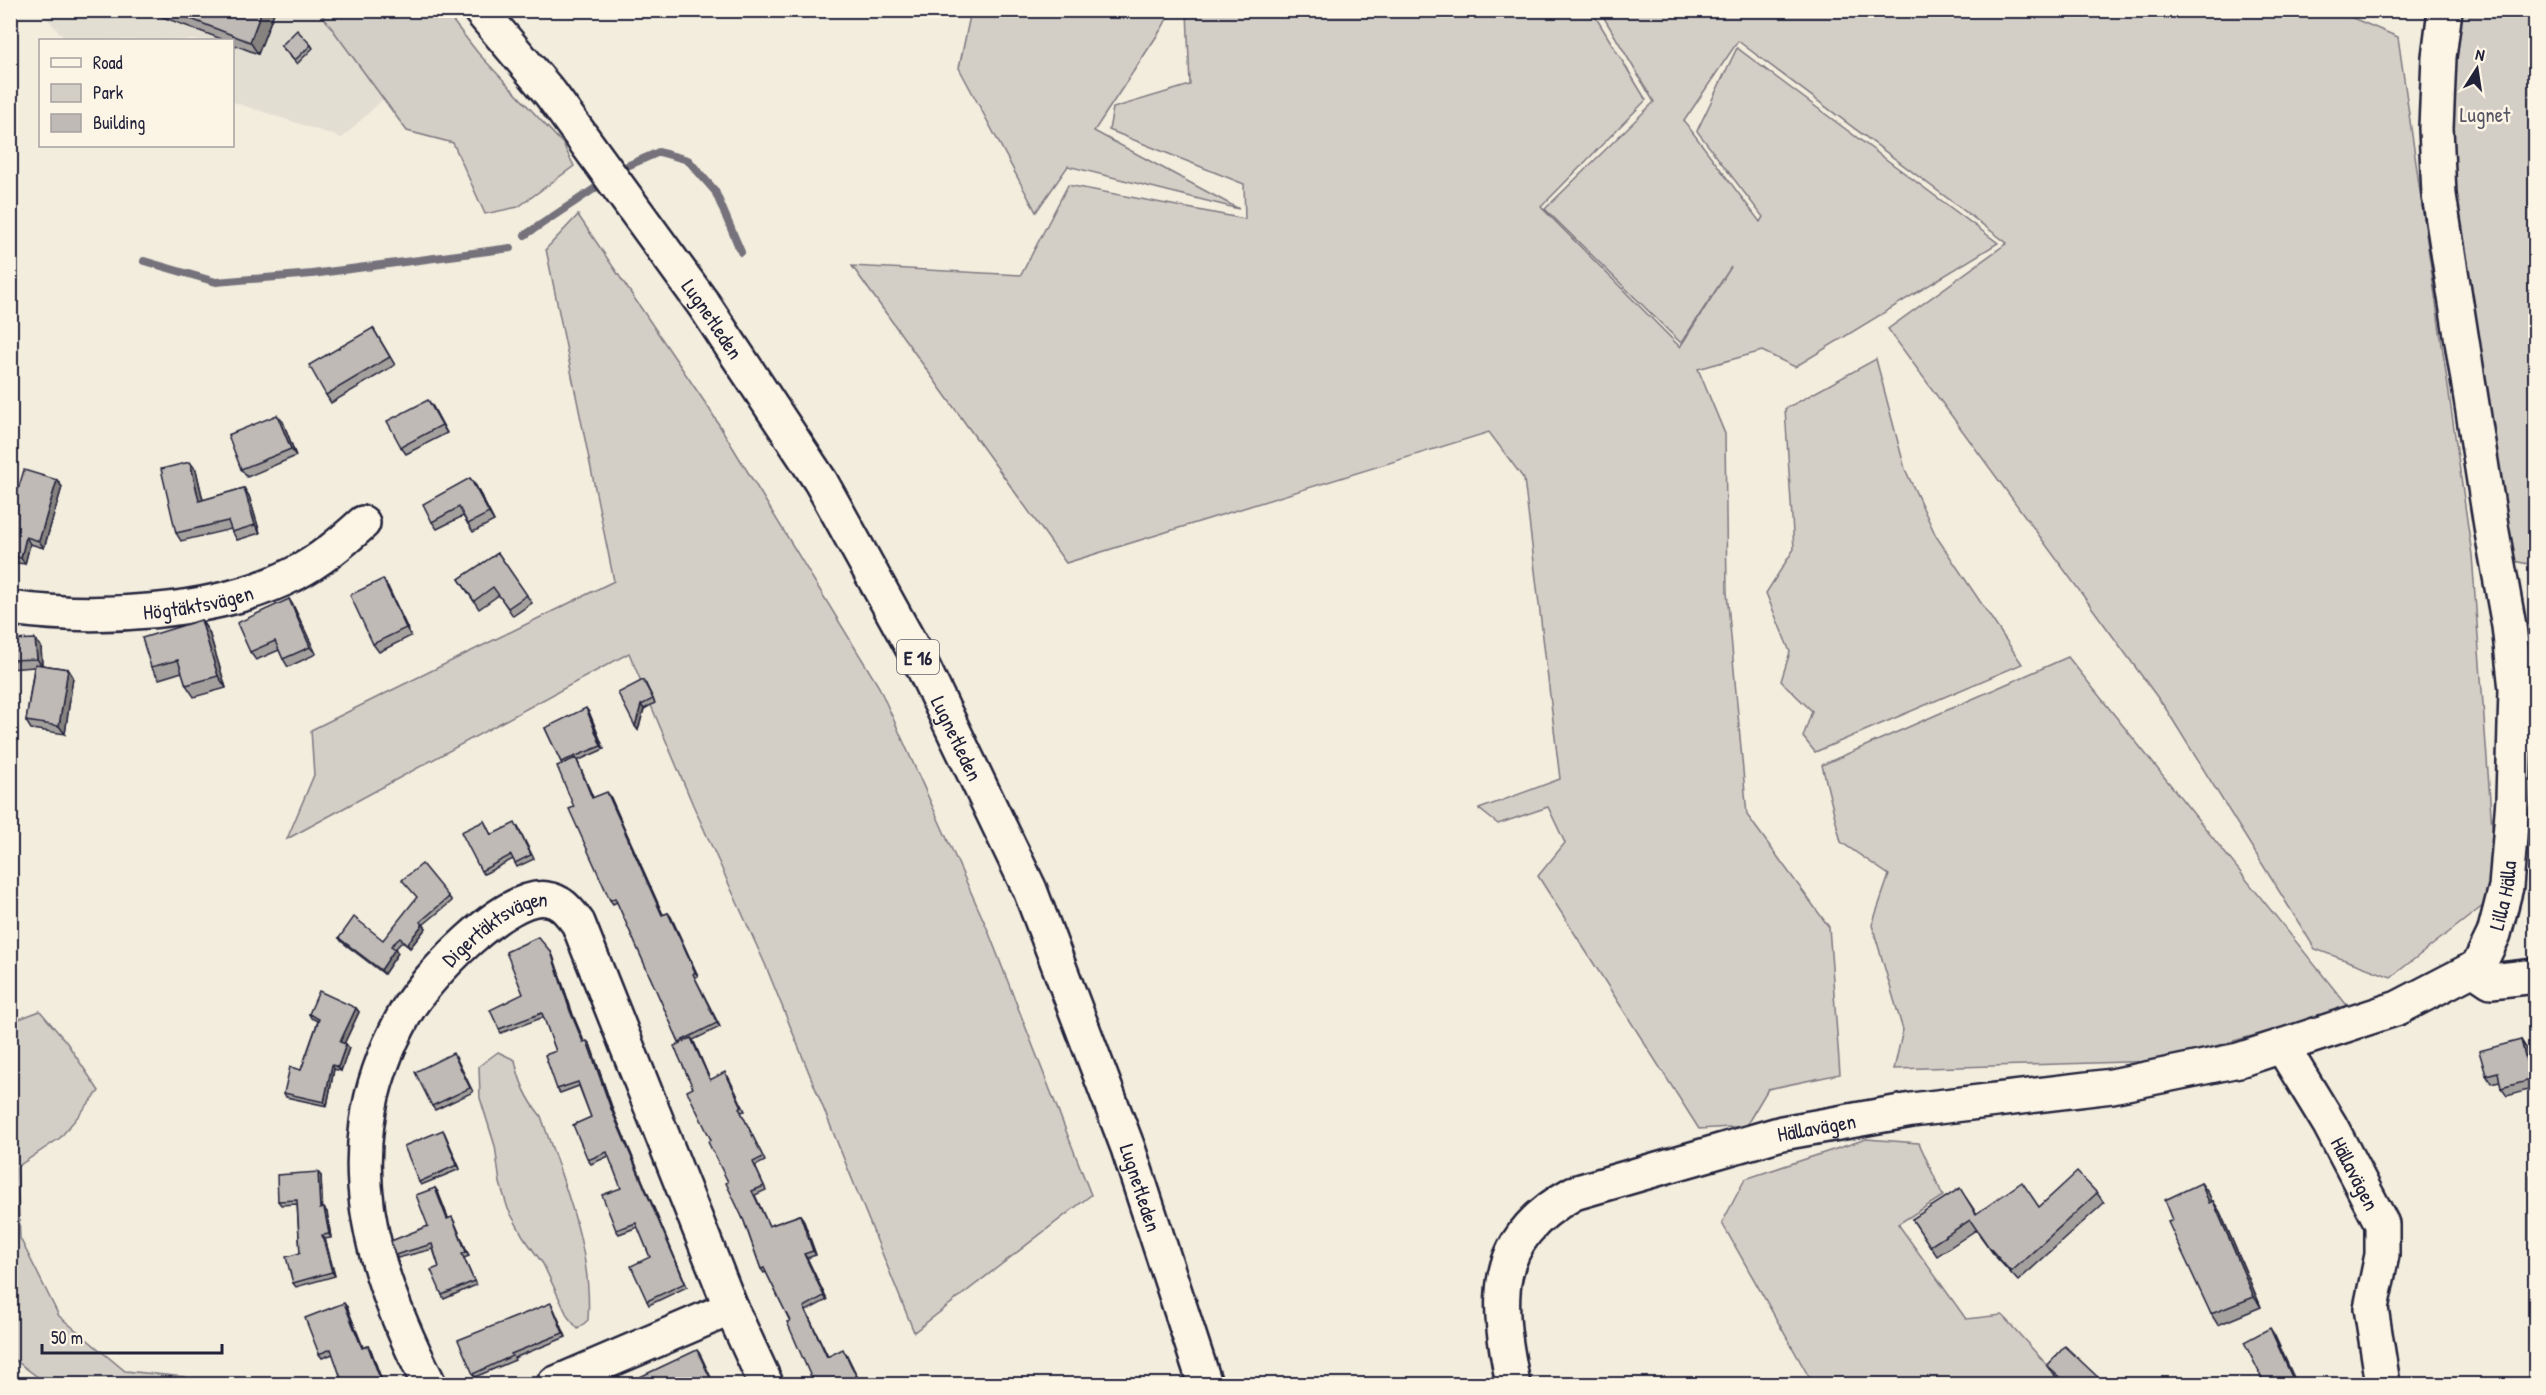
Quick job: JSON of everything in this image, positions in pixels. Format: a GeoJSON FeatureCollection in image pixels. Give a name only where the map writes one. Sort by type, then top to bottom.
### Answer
{"type":"FeatureCollection","features":[{"type":"Feature","properties":{"kind":"main road","name":"Lugnetleden"},"geometry":{"type":"LineString","coordinates":[[480,10],[549,93],[704,305],[821,482],[923,667],[1030,890],[1128,1148],[1204,1384]]}},
{"type":"Feature","properties":{"kind":"main road","name":"Lilla Hälla"},"geometry":{"type":"LineString","coordinates":[[2445,10],[2439,57],[2436,128],[2439,195],[2492,532],[2500,565],[2516,689],[2511,838],[2506,887],[2494,934],[2480,963],[2473,969]]}},
{"type":"Feature","properties":{"kind":"main road","name":"Högtäktsvägen"},"geometry":{"type":"LineString","coordinates":[[10,608],[82,614],[136,612],[238,596],[293,575],[337,546],[363,523]]}},
{"type":"Feature","properties":{"kind":"main road","name":"Digertäktsvägen"},"geometry":{"type":"LineString","coordinates":[[429,1384],[393,1306],[375,1254],[366,1198],[364,1165],[367,1123],[376,1082],[389,1045],[407,1011],[429,980],[455,952],[498,918],[529,900],[545,898],[566,907],[578,923],[731,1308],[766,1384]]}},
{"type":"Feature","properties":{"kind":"main road"},"geometry":{"type":"LineString","coordinates":[[2473,969],[2491,981],[2535,976]]}},
{"type":"Feature","properties":{"kind":"main road","name":"Hällavägen"},"geometry":{"type":"LineString","coordinates":[[1513,1384],[1501,1315],[1501,1290],[1507,1266],[1526,1232],[1539,1216],[1574,1193],[1782,1133],[1912,1110],[2112,1086],[2239,1060],[2398,1008],[2473,969]]}},
{"type":"Feature","properties":{"kind":"main road","name":"Hällavägen"},"geometry":{"type":"LineString","coordinates":[[2282,1046],[2330,1125],[2382,1224],[2382,1255],[2371,1308],[2383,1384]]}},
{"type":"Feature","properties":{"kind":"main road"},"geometry":{"type":"LineString","coordinates":[[554,1384],[731,1308]]}},
{"type":"Feature","properties":{"kind":"shaded area"},"geometry":{"type":"Polygon","coordinates":[[[42,10],[331,11],[395,88],[342,138],[234,102],[234,39],[65,39],[41,12],[42,10]]]}},
{"type":"Feature","properties":{"kind":"green space"},"geometry":{"type":"Polygon","coordinates":[[[319,11],[445,11],[478,53],[563,144],[574,166],[518,207],[485,214],[453,143],[407,131],[319,11]]]}},
{"type":"Feature","properties":{"kind":"green space"},"geometry":{"type":"Polygon","coordinates":[[[971,11],[1171,11],[1094,131],[1239,209],[1068,166],[1036,212],[959,68],[971,11]]]}},
{"type":"Feature","properties":{"kind":"green space"},"geometry":{"type":"Polygon","coordinates":[[[1187,11],[1592,11],[1646,100],[1541,207],[1680,347],[1731,267],[1681,343],[1545,209],[1654,102],[1600,11],[2336,11],[2398,37],[2472,555],[2497,895],[2391,977],[2315,949],[2166,709],[1888,329],[2007,243],[1738,41],[1684,121],[1760,222],[1763,217],[1697,131],[1737,48],[1998,243],[1795,367],[1762,351],[1698,369],[1725,434],[1727,592],[1747,815],[1829,927],[1840,1074],[1768,1089],[1746,1126],[1699,1129],[1538,876],[1565,843],[1548,807],[1498,824],[1479,809],[1560,779],[1524,479],[1489,432],[1066,563],[852,266],[1021,275],[1068,185],[1245,219],[1244,184],[1109,130],[1113,108],[1190,85],[1187,11]]]}},
{"type":"Feature","properties":{"kind":"green space","name":"Lugnet"},"geometry":{"type":"Polygon","coordinates":[[[2439,11],[2535,11],[2535,565],[2496,558],[2436,41],[2439,11]]]}},
{"type":"Feature","properties":{"kind":"green space"},"geometry":{"type":"Polygon","coordinates":[[[578,215],[710,410],[879,687],[987,928],[1091,1195],[914,1332],[765,964],[693,805],[629,653],[287,839],[314,775],[311,730],[614,581],[546,249],[578,215]]]}},
{"type":"Feature","properties":{"kind":"green space"},"geometry":{"type":"Polygon","coordinates":[[[1876,359],[1905,469],[1936,536],[2022,664],[1815,752],[1803,737],[1812,711],[1781,681],[1790,652],[1766,593],[1794,549],[1785,409],[1876,359]]]}},
{"type":"Feature","properties":{"kind":"green space"},"geometry":{"type":"Polygon","coordinates":[[[2068,657],[2350,1009],[2161,1061],[1894,1069],[1903,1030],[1872,925],[1889,875],[1841,842],[1822,765],[2068,657]]]}},
{"type":"Feature","properties":{"kind":"green space"},"geometry":{"type":"Polygon","coordinates":[[[40,1011],[67,1043],[99,1091],[60,1138],[17,1167],[20,1238],[59,1316],[125,1371],[185,1377],[188,1384],[47,1384],[11,1357],[11,1022],[40,1011]]]}},
{"type":"Feature","properties":{"kind":"green space"},"geometry":{"type":"Polygon","coordinates":[[[498,1052],[515,1060],[524,1090],[541,1116],[575,1216],[586,1268],[588,1294],[588,1320],[578,1329],[568,1317],[543,1264],[523,1236],[508,1209],[500,1183],[495,1146],[480,1098],[479,1066],[498,1052]]]}},
{"type":"Feature","properties":{"kind":"green space"},"geometry":{"type":"Polygon","coordinates":[[[1866,1139],[1919,1143],[1943,1196],[1898,1224],[1966,1319],[2002,1315],[2064,1384],[1813,1384],[1722,1223],[1745,1179],[1866,1139]]]}},
{"type":"Feature","properties":{"kind":"green space"},"geometry":{"type":"Polygon","coordinates":[[[2535,1173],[2535,1379],[2530,1379],[2530,1175],[2535,1173]]]}},
{"type":"Feature","properties":{"kind":"building"},"geometry":{"type":"Polygon","coordinates":[[[168,10],[262,10],[250,42],[168,10]]]}},
{"type":"Feature","properties":{"kind":"building"},"geometry":{"type":"Polygon","coordinates":[[[297,30],[311,45],[295,60],[281,46],[297,30]]]}},
{"type":"Feature","properties":{"kind":"building"},"geometry":{"type":"Polygon","coordinates":[[[373,328],[390,357],[326,395],[309,365],[373,328]]]}},
{"type":"Feature","properties":{"kind":"building"},"geometry":{"type":"Polygon","coordinates":[[[428,400],[442,425],[401,447],[387,421],[428,400]]]}},
{"type":"Feature","properties":{"kind":"building"},"geometry":{"type":"Polygon","coordinates":[[[277,415],[291,449],[241,469],[228,435],[277,415]]]}},
{"type":"Feature","properties":{"kind":"building"},"geometry":{"type":"Polygon","coordinates":[[[190,462],[199,501],[244,488],[255,525],[232,532],[228,521],[176,533],[161,469],[190,462]]]}},
{"type":"Feature","properties":{"kind":"building"},"geometry":{"type":"Polygon","coordinates":[[[24,470],[57,480],[39,541],[26,537],[21,558],[10,556],[10,516],[24,470]]]}},
{"type":"Feature","properties":{"kind":"building"},"geometry":{"type":"Polygon","coordinates":[[[470,478],[489,513],[468,524],[459,507],[432,522],[423,504],[470,478]]]}},
{"type":"Feature","properties":{"kind":"building"},"geometry":{"type":"Polygon","coordinates":[[[498,553],[527,595],[508,608],[493,587],[474,601],[459,579],[498,553]]]}},
{"type":"Feature","properties":{"kind":"building"},"geometry":{"type":"Polygon","coordinates":[[[383,579],[406,628],[373,644],[350,595],[383,579]]]}},
{"type":"Feature","properties":{"kind":"building"},"geometry":{"type":"Polygon","coordinates":[[[289,599],[310,647],[283,659],[275,641],[250,652],[237,623],[289,599]]]}},
{"type":"Feature","properties":{"kind":"building"},"geometry":{"type":"Polygon","coordinates":[[[201,620],[218,676],[186,685],[178,660],[151,667],[142,638],[201,620]]]}},
{"type":"Feature","properties":{"kind":"building"},"geometry":{"type":"Polygon","coordinates":[[[35,639],[37,659],[10,660],[10,640],[35,639]]]}},
{"type":"Feature","properties":{"kind":"building"},"geometry":{"type":"Polygon","coordinates":[[[35,664],[68,669],[59,726],[26,721],[35,664]]]}},
{"type":"Feature","properties":{"kind":"building"},"geometry":{"type":"Polygon","coordinates":[[[643,680],[653,699],[641,705],[635,726],[618,693],[643,680]]]}},
{"type":"Feature","properties":{"kind":"building"},"geometry":{"type":"Polygon","coordinates":[[[586,708],[601,746],[561,762],[545,728],[586,708]]]}},
{"type":"Feature","properties":{"kind":"building"},"geometry":{"type":"Polygon","coordinates":[[[576,758],[592,798],[607,792],[662,915],[668,913],[695,972],[693,974],[717,1023],[679,1042],[615,898],[610,900],[569,809],[574,807],[557,766],[576,758]]]}},
{"type":"Feature","properties":{"kind":"building"},"geometry":{"type":"Polygon","coordinates":[[[484,821],[491,835],[515,823],[531,855],[515,863],[511,855],[481,871],[461,832],[484,821]]]}},
{"type":"Feature","properties":{"kind":"building"},"geometry":{"type":"Polygon","coordinates":[[[422,864],[449,897],[420,922],[423,924],[407,944],[400,938],[391,946],[395,949],[381,970],[339,938],[354,917],[383,940],[417,897],[402,880],[422,864]]]}},
{"type":"Feature","properties":{"kind":"building"},"geometry":{"type":"Polygon","coordinates":[[[538,937],[551,952],[570,1011],[583,1042],[587,1041],[611,1109],[685,1283],[647,1301],[631,1266],[650,1257],[636,1223],[616,1230],[602,1195],[621,1188],[607,1152],[588,1160],[573,1125],[591,1117],[578,1082],[557,1089],[545,1055],[556,1051],[542,1013],[499,1029],[490,1010],[523,994],[506,952],[538,937]]]}},
{"type":"Feature","properties":{"kind":"building"},"geometry":{"type":"Polygon","coordinates":[[[319,991],[356,1008],[340,1042],[346,1044],[338,1067],[332,1065],[324,1102],[284,1093],[290,1067],[301,1070],[319,1019],[309,1014],[319,991]]]}},
{"type":"Feature","properties":{"kind":"building"},"geometry":{"type":"Polygon","coordinates":[[[691,1038],[710,1080],[725,1072],[742,1107],[739,1108],[763,1157],[753,1162],[764,1186],[752,1191],[769,1226],[800,1215],[813,1251],[804,1254],[824,1296],[804,1307],[827,1357],[843,1349],[860,1384],[814,1384],[787,1322],[790,1321],[764,1268],[761,1269],[744,1221],[726,1183],[728,1182],[708,1142],[711,1140],[687,1091],[693,1088],[674,1046],[691,1038]]]}},
{"type":"Feature","properties":{"kind":"building"},"geometry":{"type":"Polygon","coordinates":[[[2521,1040],[2531,1080],[2501,1088],[2498,1072],[2486,1075],[2479,1051],[2521,1040]]]}},
{"type":"Feature","properties":{"kind":"building"},"geometry":{"type":"Polygon","coordinates":[[[453,1053],[470,1088],[432,1106],[415,1072],[453,1053]]]}},
{"type":"Feature","properties":{"kind":"building"},"geometry":{"type":"Polygon","coordinates":[[[443,1130],[457,1165],[419,1182],[404,1146],[443,1130]]]}},
{"type":"Feature","properties":{"kind":"building"},"geometry":{"type":"Polygon","coordinates":[[[318,1172],[320,1209],[324,1208],[329,1234],[322,1235],[332,1272],[293,1283],[286,1257],[300,1253],[297,1200],[278,1201],[277,1175],[318,1172]]]}},
{"type":"Feature","properties":{"kind":"building"},"geometry":{"type":"Polygon","coordinates":[[[2077,1172],[2097,1193],[2011,1272],[1988,1246],[1970,1220],[1930,1246],[1912,1219],[1960,1188],[1976,1214],[2022,1182],[2039,1207],[2077,1172]]]}},
{"type":"Feature","properties":{"kind":"building"},"geometry":{"type":"Polygon","coordinates":[[[2201,1183],[2209,1203],[2213,1201],[2254,1297],[2211,1314],[2168,1222],[2173,1220],[2165,1200],[2201,1183]]]}},
{"type":"Feature","properties":{"kind":"building"},"geometry":{"type":"Polygon","coordinates":[[[435,1188],[447,1219],[452,1217],[466,1252],[462,1254],[474,1281],[442,1295],[431,1270],[439,1267],[432,1244],[395,1255],[391,1241],[428,1226],[416,1195],[435,1188]]]}},
{"type":"Feature","properties":{"kind":"building"},"geometry":{"type":"Polygon","coordinates":[[[2535,1243],[2535,1269],[2533,1269],[2535,1243]]]}},
{"type":"Feature","properties":{"kind":"building"},"geometry":{"type":"Polygon","coordinates":[[[2535,1292],[2535,1354],[2530,1353],[2535,1292]]]}},
{"type":"Feature","properties":{"kind":"building"},"geometry":{"type":"Polygon","coordinates":[[[344,1303],[362,1348],[368,1346],[382,1384],[343,1384],[331,1349],[319,1354],[305,1318],[344,1303]]]}},
{"type":"Feature","properties":{"kind":"building"},"geometry":{"type":"Polygon","coordinates":[[[551,1303],[563,1333],[511,1354],[512,1356],[473,1374],[458,1340],[551,1303]]]}},
{"type":"Feature","properties":{"kind":"building"},"geometry":{"type":"Polygon","coordinates":[[[2270,1328],[2295,1384],[2265,1384],[2244,1342],[2270,1328]]]}},
{"type":"Feature","properties":{"kind":"building"},"geometry":{"type":"Polygon","coordinates":[[[2065,1346],[2105,1384],[2067,1384],[2047,1366],[2065,1346]]]}},
{"type":"Feature","properties":{"kind":"building"},"geometry":{"type":"Polygon","coordinates":[[[697,1350],[713,1384],[625,1384],[697,1350]]]}},
{"type":"Feature","properties":{"kind":"waterway"},"geometry":{"type":"LineString","coordinates":[[627,166],[659,152],[688,160],[715,191],[741,252]]}},
{"type":"Feature","properties":{"kind":"waterway"},"geometry":{"type":"LineString","coordinates":[[525,235],[600,185]]}},
{"type":"Feature","properties":{"kind":"waterway"},"geometry":{"type":"LineString","coordinates":[[144,261],[216,282],[312,274],[511,248]]}}]}
